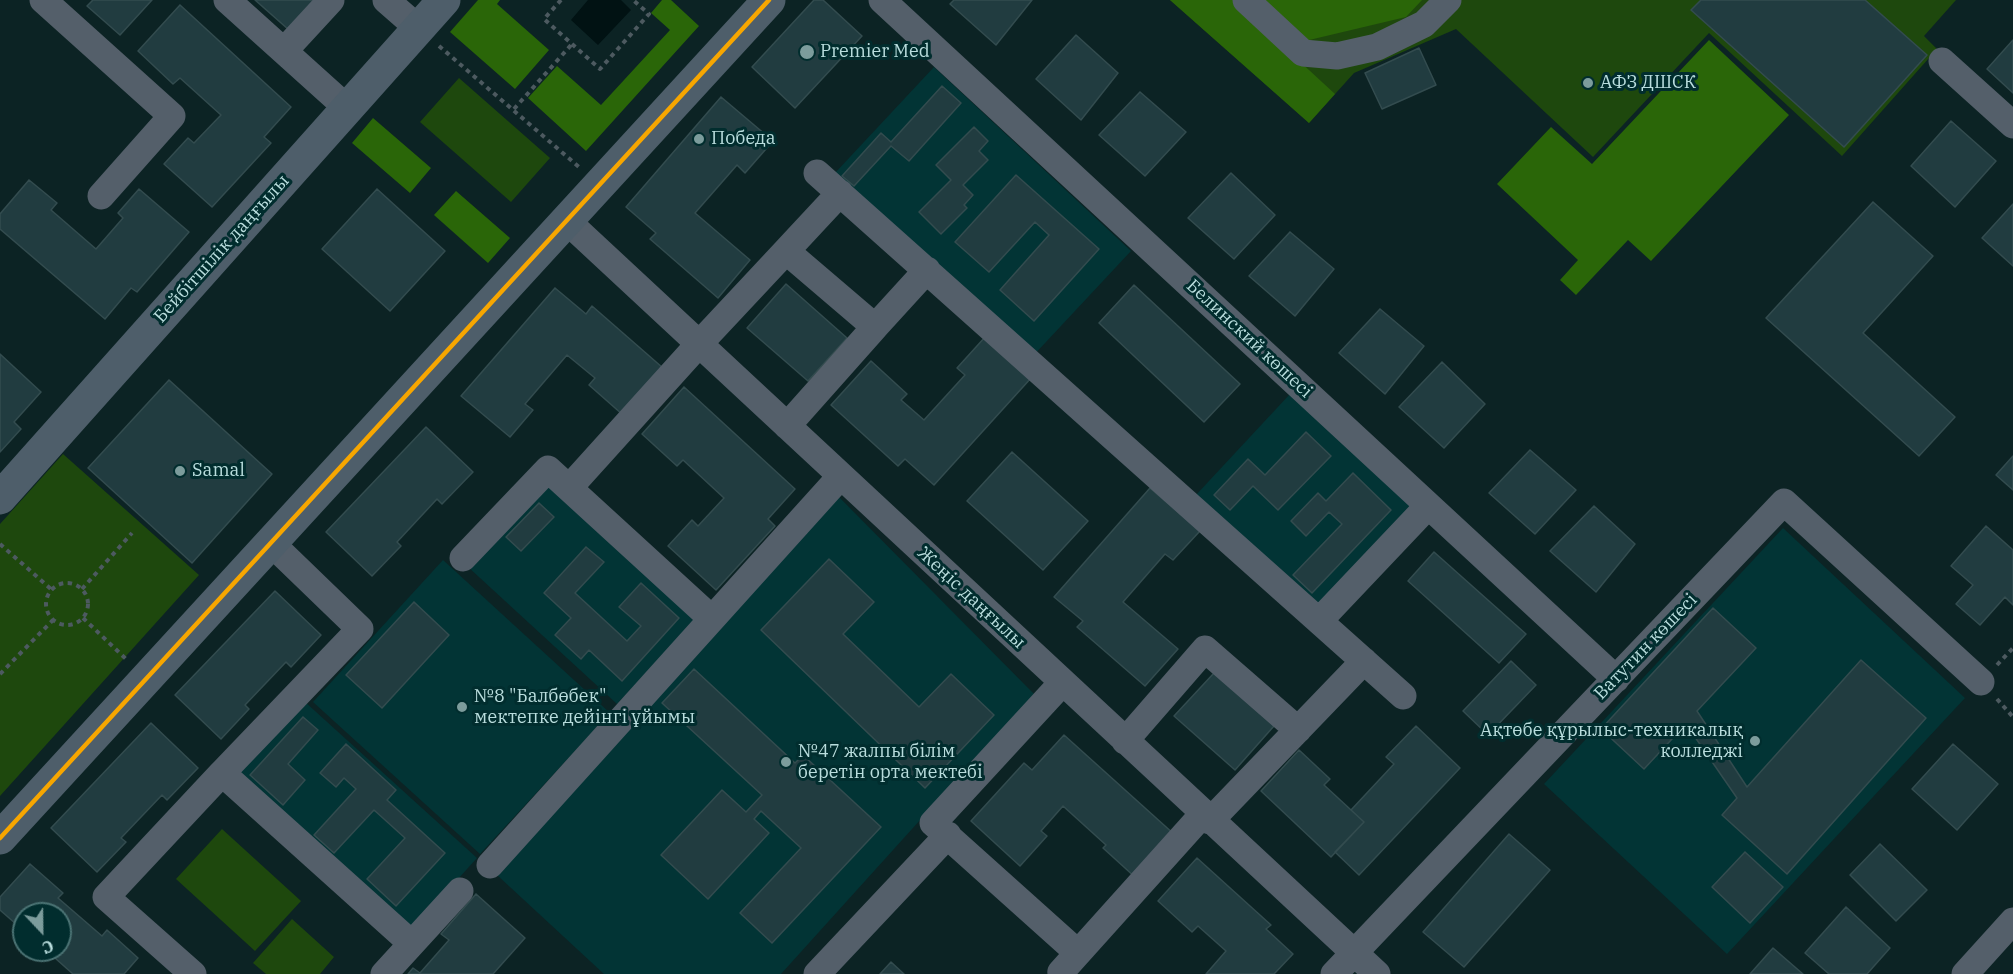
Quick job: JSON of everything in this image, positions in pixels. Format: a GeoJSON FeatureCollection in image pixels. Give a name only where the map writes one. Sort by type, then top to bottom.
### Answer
{"type":"FeatureCollection","features":[{"type":"Feature","properties":{"kind":"main road","name":"Бейбітшілік даңғылы"},"geometry":{"type":"LineString","coordinates":[[0,498],[444,0]]}},
{"type":"Feature","properties":{"kind":"main road"},"geometry":{"type":"LineString","coordinates":[[0,838],[769,0]]}},
{"type":"Feature","properties":{"kind":"street"},"geometry":{"type":"LineString","coordinates":[[43,0],[172,116],[100,196]]}},
{"type":"Feature","properties":{"kind":"street"},"geometry":{"type":"LineString","coordinates":[[226,0],[347,108]]}},
{"type":"Feature","properties":{"kind":"street"},"geometry":{"type":"LineString","coordinates":[[284,51],[331,0]]}},
{"type":"Feature","properties":{"kind":"street"},"geometry":{"type":"LineString","coordinates":[[386,0],[418,28]]}},
{"type":"Feature","properties":{"kind":"street","name":"Белинский көшесі"},"geometry":{"type":"LineString","coordinates":[[882,0],[1616,679]]}},
{"type":"Feature","properties":{"kind":"street"},"geometry":{"type":"LineString","coordinates":[[1246,0],[1303,53],[1337,56],[1377,47],[1424,24],[1448,0]]}},
{"type":"Feature","properties":{"kind":"street"},"geometry":{"type":"LineString","coordinates":[[1942,61],[2013,125]]}},
{"type":"Feature","properties":{"kind":"street"},"geometry":{"type":"LineString","coordinates":[[817,173],[1403,696]]}},
{"type":"Feature","properties":{"kind":"street"},"geometry":{"type":"LineString","coordinates":[[569,488],[840,193]]}},
{"type":"Feature","properties":{"kind":"street","name":"Жеңіс даңғылы"},"geometry":{"type":"LineString","coordinates":[[567,220],[840,477],[1377,974]]}},
{"type":"Feature","properties":{"kind":"street"},"geometry":{"type":"LineString","coordinates":[[786,251],[875,327]]}},
{"type":"Feature","properties":{"kind":"street"},"geometry":{"type":"LineString","coordinates":[[786,426],[927,270]]}},
{"type":"Feature","properties":{"kind":"street"},"geometry":{"type":"LineString","coordinates":[[463,558],[548,469],[712,619]]}},
{"type":"Feature","properties":{"kind":"street"},"geometry":{"type":"LineString","coordinates":[[490,865],[840,477]]}},
{"type":"Feature","properties":{"kind":"street","name":"Ватутин көшесі"},"geometry":{"type":"LineString","coordinates":[[1334,974],[1784,502],[1982,682]]}},
{"type":"Feature","properties":{"kind":"street"},"geometry":{"type":"LineString","coordinates":[[1319,621],[1428,506]]}},
{"type":"Feature","properties":{"kind":"street"},"geometry":{"type":"LineString","coordinates":[[193,974],[106,897],[360,629],[271,543]]}},
{"type":"Feature","properties":{"kind":"street"},"geometry":{"type":"LineString","coordinates":[[1125,741],[1205,650],[1298,730]]}},
{"type":"Feature","properties":{"kind":"street"},"geometry":{"type":"LineString","coordinates":[[1062,683],[933,823],[948,835],[1070,963],[1207,817],[1298,730],[1364,661]]}},
{"type":"Feature","properties":{"kind":"street"},"geometry":{"type":"LineString","coordinates":[[222,773],[411,944]]}},
{"type":"Feature","properties":{"kind":"street"},"geometry":{"type":"LineString","coordinates":[[817,974],[948,835]]}},
{"type":"Feature","properties":{"kind":"street"},"geometry":{"type":"LineString","coordinates":[[384,974],[460,891]]}},
{"type":"Feature","properties":{"kind":"street"},"geometry":{"type":"LineString","coordinates":[[1965,974],[2013,921]]}},
{"type":"Feature","properties":{"kind":"path"},"geometry":{"type":"LineString","coordinates":[[561,0],[544,19],[600,69],[649,14],[633,0]]}},
{"type":"Feature","properties":{"kind":"path"},"geometry":{"type":"LineString","coordinates":[[418,28],[601,183]]}},
{"type":"Feature","properties":{"kind":"path"},"geometry":{"type":"LineString","coordinates":[[514,110],[572,44]]}},
{"type":"Feature","properties":{"kind":"path"},"geometry":{"type":"LineString","coordinates":[[82,589],[132,533]]}},
{"type":"Feature","properties":{"kind":"path"},"geometry":{"type":"LineString","coordinates":[[0,544],[52,590]]}},
{"type":"Feature","properties":{"kind":"path"},"geometry":{"type":"LineString","coordinates":[[70,584],[82,589],[86,594],[88,606],[83,618],[72,625],[53,620],[47,608],[52,590],[57,586],[70,584]]}},
{"type":"Feature","properties":{"kind":"path"},"geometry":{"type":"LineString","coordinates":[[83,618],[147,678]]}},
{"type":"Feature","properties":{"kind":"path"},"geometry":{"type":"LineString","coordinates":[[0,674],[53,620]]}},
{"type":"Feature","properties":{"kind":"shaded area"},"geometry":{"type":"Polygon","coordinates":[[[588,0],[621,0],[631,10],[598,45],[571,20],[588,0]]]}},
{"type":"Feature","properties":{"kind":"shaded area"},"geometry":{"type":"Polygon","coordinates":[[[934,67],[1131,251],[1032,357],[835,173],[934,67]]]}},
{"type":"Feature","properties":{"kind":"shaded area"},"geometry":{"type":"Polygon","coordinates":[[[1290,394],[1412,507],[1317,609],[1195,496],[1290,394]]]}},
{"type":"Feature","properties":{"kind":"shaded area"},"geometry":{"type":"Polygon","coordinates":[[[546,481],[696,619],[617,704],[467,566],[546,481]]]}},
{"type":"Feature","properties":{"kind":"shaded area","name":"№47 жалпы білім беретін орта мектебі"},"geometry":{"type":"Polygon","coordinates":[[[839,497],[1034,694],[781,974],[604,974],[497,875],[839,497]]]}},
{"type":"Feature","properties":{"kind":"shaded area","name":"Ақтөбе құрылыс-техникалық колледжі"},"geometry":{"type":"Polygon","coordinates":[[[1783,528],[1965,698],[1727,954],[1544,784],[1783,528]]]}},
{"type":"Feature","properties":{"kind":"shaded area","name":"№8 \"Балбөбек\" мектепке дейінгі ұйымы"},"geometry":{"type":"Polygon","coordinates":[[[443,560],[610,713],[480,854],[313,702],[443,560]]]}},
{"type":"Feature","properties":{"kind":"shaded area"},"geometry":{"type":"Polygon","coordinates":[[[304,701],[477,858],[411,931],[237,775],[304,701]]]}},
{"type":"Feature","properties":{"kind":"green space"},"geometry":{"type":"Polygon","coordinates":[[[478,0],[500,0],[497,4],[549,50],[515,89],[450,32],[478,0]]]}},
{"type":"Feature","properties":{"kind":"green space"},"geometry":{"type":"Polygon","coordinates":[[[662,0],[671,0],[699,26],[586,151],[528,98],[557,66],[601,105],[670,30],[651,13],[662,0]]]}},
{"type":"Feature","properties":{"kind":"green space","name":"АФЗ ДШСК"},"geometry":{"type":"Polygon","coordinates":[[[1170,0],[1956,0],[1924,36],[1937,49],[1842,156],[1709,33],[1593,157],[1456,29],[1354,73],[1309,123],[1170,0]]]}},
{"type":"Feature","properties":{"kind":"green space"},"geometry":{"type":"Polygon","coordinates":[[[1170,0],[1233,0],[1335,94],[1309,123],[1170,0]]]}},
{"type":"Feature","properties":{"kind":"green space"},"geometry":{"type":"Polygon","coordinates":[[[1260,0],[1422,0],[1406,17],[1305,41],[1260,0]]]}},
{"type":"Feature","properties":{"kind":"green space"},"geometry":{"type":"Polygon","coordinates":[[[1709,40],[1789,115],[1651,261],[1628,240],[1576,295],[1560,280],[1578,260],[1497,184],[1551,127],[1592,164],[1709,40]]]}},
{"type":"Feature","properties":{"kind":"green space"},"geometry":{"type":"Polygon","coordinates":[[[459,78],[550,158],[511,202],[420,122],[459,78]]]}},
{"type":"Feature","properties":{"kind":"green space"},"geometry":{"type":"Polygon","coordinates":[[[373,118],[431,168],[410,193],[352,143],[373,118]]]}},
{"type":"Feature","properties":{"kind":"green space"},"geometry":{"type":"Polygon","coordinates":[[[456,191],[510,238],[488,263],[434,215],[456,191]]]}},
{"type":"Feature","properties":{"kind":"green space"},"geometry":{"type":"Polygon","coordinates":[[[63,454],[199,575],[0,796],[0,524],[63,454]]]}},
{"type":"Feature","properties":{"kind":"green space"},"geometry":{"type":"Polygon","coordinates":[[[222,829],[301,901],[255,951],[176,879],[222,829]]]}},
{"type":"Feature","properties":{"kind":"green space"},"geometry":{"type":"Polygon","coordinates":[[[292,919],[334,957],[320,974],[266,974],[253,963],[292,919]]]}},
{"type":"Feature","properties":{"kind":"building"},"geometry":{"type":"Polygon","coordinates":[[[93,0],[152,0],[120,35],[87,6],[93,0]]]}},
{"type":"Feature","properties":{"kind":"building"},"geometry":{"type":"Polygon","coordinates":[[[255,0],[316,0],[289,30],[255,0]]]}},
{"type":"Feature","properties":{"kind":"building","name":"Premier Med"},"geometry":{"type":"Polygon","coordinates":[[[814,0],[823,0],[862,36],[795,108],[752,67],[814,0]]]}},
{"type":"Feature","properties":{"kind":"building"},"geometry":{"type":"Polygon","coordinates":[[[954,0],[1032,0],[996,45],[950,4],[954,0]]]}},
{"type":"Feature","properties":{"kind":"building"},"geometry":{"type":"Polygon","coordinates":[[[1701,0],[1865,0],[1927,55],[1844,147],[1691,10],[1701,0]]]}},
{"type":"Feature","properties":{"kind":"building"},"geometry":{"type":"Polygon","coordinates":[[[180,5],[291,107],[264,137],[271,143],[212,207],[164,164],[188,138],[194,143],[221,115],[180,78],[173,84],[138,51],[180,5]]]}},
{"type":"Feature","properties":{"kind":"building"},"geometry":{"type":"Polygon","coordinates":[[[1076,35],[1118,73],[1081,120],[1036,79],[1076,35]]]}},
{"type":"Feature","properties":{"kind":"building"},"geometry":{"type":"Polygon","coordinates":[[[2013,40],[2013,93],[1987,69],[2013,40]]]}},
{"type":"Feature","properties":{"kind":"building"},"geometry":{"type":"Polygon","coordinates":[[[1419,48],[1436,85],[1382,109],[1365,73],[1419,48]]]}},
{"type":"Feature","properties":{"kind":"building"},"geometry":{"type":"Polygon","coordinates":[[[942,86],[961,103],[909,161],[891,146],[854,186],[842,176],[881,133],[891,142],[942,86]]]}},
{"type":"Feature","properties":{"kind":"building"},"geometry":{"type":"Polygon","coordinates":[[[1140,92],[1186,132],[1145,176],[1099,135],[1140,92]]]}},
{"type":"Feature","properties":{"kind":"building"},"geometry":{"type":"Polygon","coordinates":[[[721,97],[773,141],[745,173],[737,165],[695,213],[750,260],[718,298],[650,239],[656,233],[626,207],[721,97]]]}},
{"type":"Feature","properties":{"kind":"building"},"geometry":{"type":"Polygon","coordinates":[[[1951,121],[1996,161],[1955,207],[1911,166],[1951,121]]]}},
{"type":"Feature","properties":{"kind":"building"},"geometry":{"type":"Polygon","coordinates":[[[974,127],[988,141],[979,151],[988,160],[963,185],[973,195],[964,205],[967,208],[941,234],[919,212],[951,180],[936,165],[974,127]]]}},
{"type":"Feature","properties":{"kind":"building"},"geometry":{"type":"Polygon","coordinates":[[[1231,173],[1275,215],[1234,259],[1188,218],[1231,173]]]}},
{"type":"Feature","properties":{"kind":"building"},"geometry":{"type":"Polygon","coordinates":[[[1016,175],[1099,249],[1034,321],[1000,290],[1049,235],[1035,222],[989,272],[955,242],[1016,175]]]}},
{"type":"Feature","properties":{"kind":"building"},"geometry":{"type":"Polygon","coordinates":[[[29,180],[57,203],[51,210],[96,249],[123,218],[118,213],[139,189],[189,232],[137,292],[131,288],[105,319],[0,229],[0,214],[29,180]]]}},
{"type":"Feature","properties":{"kind":"building"},"geometry":{"type":"Polygon","coordinates":[[[377,189],[445,251],[390,311],[322,249],[377,189]]]}},
{"type":"Feature","properties":{"kind":"building"},"geometry":{"type":"Polygon","coordinates":[[[1873,202],[1933,256],[1863,333],[1955,417],[1919,456],[1766,318],[1873,202]]]}},
{"type":"Feature","properties":{"kind":"building"},"geometry":{"type":"Polygon","coordinates":[[[2013,204],[2013,266],[1982,238],[2013,204]]]}},
{"type":"Feature","properties":{"kind":"building"},"geometry":{"type":"Polygon","coordinates":[[[1290,232],[1334,269],[1295,316],[1249,276],[1290,232]]]}},
{"type":"Feature","properties":{"kind":"building"},"geometry":{"type":"Polygon","coordinates":[[[786,284],[847,338],[808,381],[747,328],[786,284]]]}},
{"type":"Feature","properties":{"kind":"building"},"geometry":{"type":"Polygon","coordinates":[[[1134,285],[1240,384],[1204,422],[1099,323],[1134,285]]]}},
{"type":"Feature","properties":{"kind":"building"},"geometry":{"type":"Polygon","coordinates":[[[555,288],[586,314],[592,306],[663,368],[623,415],[589,385],[595,378],[567,355],[525,404],[533,410],[510,437],[461,396],[555,288]]]}},
{"type":"Feature","properties":{"kind":"building"},"geometry":{"type":"Polygon","coordinates":[[[1380,309],[1424,346],[1385,394],[1339,353],[1380,309]]]}},
{"type":"Feature","properties":{"kind":"building"},"geometry":{"type":"Polygon","coordinates":[[[986,336],[1032,377],[934,485],[905,459],[898,466],[831,405],[871,361],[907,394],[901,400],[924,420],[965,375],[957,368],[986,336]]]}},
{"type":"Feature","properties":{"kind":"building"},"geometry":{"type":"Polygon","coordinates":[[[0,354],[41,392],[14,422],[21,429],[0,452],[0,354]]]}},
{"type":"Feature","properties":{"kind":"building"},"geometry":{"type":"Polygon","coordinates":[[[1442,362],[1485,404],[1444,448],[1399,407],[1442,362]]]}},
{"type":"Feature","properties":{"kind":"building","name":"Samal"},"geometry":{"type":"Polygon","coordinates":[[[169,380],[272,474],[192,563],[88,468],[169,380]]]}},
{"type":"Feature","properties":{"kind":"building"},"geometry":{"type":"Polygon","coordinates":[[[684,387],[795,489],[768,519],[775,526],[716,590],[668,546],[692,520],[698,526],[724,498],[683,460],[677,466],[642,434],[684,387]]]}},
{"type":"Feature","properties":{"kind":"building"},"geometry":{"type":"Polygon","coordinates":[[[426,427],[473,472],[442,504],[437,499],[397,542],[401,546],[372,576],[326,532],[426,427]]]}},
{"type":"Feature","properties":{"kind":"building"},"geometry":{"type":"Polygon","coordinates":[[[1306,432],[1331,456],[1278,510],[1253,486],[1230,510],[1214,495],[1248,459],[1265,475],[1306,432]]]}},
{"type":"Feature","properties":{"kind":"building"},"geometry":{"type":"Polygon","coordinates":[[[1530,450],[1576,490],[1535,534],[1489,493],[1530,450]]]}},
{"type":"Feature","properties":{"kind":"building"},"geometry":{"type":"Polygon","coordinates":[[[1012,452],[1088,521],[1043,570],[967,501],[1012,452]]]}},
{"type":"Feature","properties":{"kind":"building"},"geometry":{"type":"Polygon","coordinates":[[[2013,456],[2013,490],[1996,475],[2013,456]]]}},
{"type":"Feature","properties":{"kind":"building"},"geometry":{"type":"Polygon","coordinates":[[[1353,473],[1391,510],[1312,593],[1293,575],[1342,524],[1329,512],[1306,536],[1291,521],[1318,493],[1326,501],[1353,473]]]}},
{"type":"Feature","properties":{"kind":"building"},"geometry":{"type":"Polygon","coordinates":[[[1150,488],[1200,531],[1173,560],[1165,554],[1123,602],[1178,649],[1145,686],[1077,627],[1083,621],[1054,597],[1150,488]]]}},
{"type":"Feature","properties":{"kind":"building"},"geometry":{"type":"Polygon","coordinates":[[[539,503],[554,517],[521,551],[506,537],[539,503]]]}},
{"type":"Feature","properties":{"kind":"building"},"geometry":{"type":"Polygon","coordinates":[[[1594,506],[1635,544],[1596,592],[1550,551],[1594,506]]]}},
{"type":"Feature","properties":{"kind":"building"},"geometry":{"type":"Polygon","coordinates":[[[1986,526],[2013,550],[2013,605],[2005,597],[1980,625],[1956,604],[1973,585],[1951,566],[1986,526]]]}},
{"type":"Feature","properties":{"kind":"building"},"geometry":{"type":"Polygon","coordinates":[[[586,547],[604,562],[575,593],[627,641],[641,626],[619,607],[641,583],[679,618],[622,681],[589,650],[581,659],[555,635],[571,618],[544,593],[586,547]]]}},
{"type":"Feature","properties":{"kind":"building"},"geometry":{"type":"Polygon","coordinates":[[[1434,552],[1526,634],[1499,663],[1408,581],[1434,552]]]}},
{"type":"Feature","properties":{"kind":"building"},"geometry":{"type":"Polygon","coordinates":[[[829,559],[874,602],[843,634],[919,707],[951,674],[994,715],[925,788],[761,630],[829,559]]]}},
{"type":"Feature","properties":{"kind":"building"},"geometry":{"type":"Polygon","coordinates":[[[275,591],[321,635],[291,667],[286,662],[245,705],[249,709],[221,739],[175,695],[275,591]]]}},
{"type":"Feature","properties":{"kind":"building"},"geometry":{"type":"Polygon","coordinates":[[[414,602],[449,635],[382,708],[346,675],[414,602]]]}},
{"type":"Feature","properties":{"kind":"building"},"geometry":{"type":"Polygon","coordinates":[[[1713,608],[1756,648],[1697,711],[1747,787],[1861,660],[1926,718],[1787,874],[1722,815],[1737,798],[1686,724],[1644,769],[1601,729],[1713,608]]]}},
{"type":"Feature","properties":{"kind":"building"},"geometry":{"type":"Polygon","coordinates":[[[1511,661],[1536,685],[1488,735],[1463,711],[1511,661]]]}},
{"type":"Feature","properties":{"kind":"building"},"geometry":{"type":"Polygon","coordinates":[[[694,669],[795,763],[803,755],[881,827],[772,943],[740,913],[801,848],[761,811],[754,819],[769,833],[708,899],[661,855],[722,790],[746,812],[762,795],[662,703],[694,669]]]}},
{"type":"Feature","properties":{"kind":"building"},"geometry":{"type":"Polygon","coordinates":[[[1214,673],[1274,726],[1235,770],[1174,716],[1214,673]]]}},
{"type":"Feature","properties":{"kind":"building"},"geometry":{"type":"Polygon","coordinates":[[[303,717],[318,730],[288,764],[305,780],[283,805],[250,775],[303,717]]]}},
{"type":"Feature","properties":{"kind":"building"},"geometry":{"type":"Polygon","coordinates":[[[151,723],[198,768],[167,800],[162,795],[121,838],[126,842],[97,872],[51,828],[151,723]]]}},
{"type":"Feature","properties":{"kind":"building"},"geometry":{"type":"Polygon","coordinates":[[[1416,726],[1460,768],[1359,875],[1335,852],[1364,822],[1351,810],[1394,764],[1386,757],[1416,726]]]}},
{"type":"Feature","properties":{"kind":"building"},"geometry":{"type":"Polygon","coordinates":[[[1064,735],[1175,835],[1136,878],[1103,848],[1106,845],[1063,806],[1041,831],[1047,836],[1020,866],[971,821],[1024,763],[1032,770],[1064,735]]]}},
{"type":"Feature","properties":{"kind":"building"},"geometry":{"type":"Polygon","coordinates":[[[346,744],[396,790],[387,800],[445,853],[396,906],[367,879],[405,838],[374,810],[334,853],[314,835],[356,789],[344,778],[336,787],[320,773],[346,744]]]}},
{"type":"Feature","properties":{"kind":"building"},"geometry":{"type":"Polygon","coordinates":[[[1953,744],[1998,784],[1957,830],[1912,789],[1953,744]]]}},
{"type":"Feature","properties":{"kind":"building"},"geometry":{"type":"Polygon","coordinates":[[[1299,750],[1330,779],[1324,785],[1364,822],[1331,857],[1261,791],[1299,750]]]}},
{"type":"Feature","properties":{"kind":"building"},"geometry":{"type":"Polygon","coordinates":[[[1509,834],[1550,870],[1464,967],[1423,932],[1509,834]]]}},
{"type":"Feature","properties":{"kind":"building"},"geometry":{"type":"Polygon","coordinates":[[[1880,844],[1927,890],[1896,921],[1850,875],[1880,844]]]}},
{"type":"Feature","properties":{"kind":"building"},"geometry":{"type":"Polygon","coordinates":[[[1745,852],[1783,887],[1750,923],[1712,887],[1745,852]]]}},
{"type":"Feature","properties":{"kind":"building"},"geometry":{"type":"Polygon","coordinates":[[[1197,858],[1271,925],[1266,929],[1293,954],[1274,974],[1206,974],[1226,951],[1198,926],[1192,932],[1158,901],[1197,858]]]}},
{"type":"Feature","properties":{"kind":"building"},"geometry":{"type":"Polygon","coordinates":[[[30,864],[63,893],[58,898],[63,902],[12,902],[12,920],[0,910],[0,897],[30,864]]]}},
{"type":"Feature","properties":{"kind":"building"},"geometry":{"type":"Polygon","coordinates":[[[476,894],[525,938],[493,974],[408,974],[413,968],[420,973],[449,940],[441,934],[476,894]]]}},
{"type":"Feature","properties":{"kind":"building"},"geometry":{"type":"Polygon","coordinates":[[[1846,907],[1890,948],[1867,974],[1829,974],[1805,953],[1846,907]]]}},
{"type":"Feature","properties":{"kind":"building"},"geometry":{"type":"Polygon","coordinates":[[[72,910],[102,936],[107,930],[138,958],[124,974],[73,974],[60,962],[72,962],[72,910]]]}},
{"type":"Feature","properties":{"kind":"building"},"geometry":{"type":"Polygon","coordinates":[[[1773,948],[1803,974],[1750,974],[1773,948]]]}},
{"type":"Feature","properties":{"kind":"building"},"geometry":{"type":"Polygon","coordinates":[[[891,962],[904,974],[880,974],[891,962]]]}},
{"type":"Feature","properties":{"kind":"transit line"},"geometry":{"type":"LineString","coordinates":[[0,838],[769,0]]}},
{"type":"Feature","properties":{"kind":"place","name":"Premier Med"},"geometry":{"type":"Point","coordinates":[807,52]}},
{"type":"Feature","properties":{"kind":"place","name":"АФЗ ДШСК"},"geometry":{"type":"Point","coordinates":[1588,83]}},
{"type":"Feature","properties":{"kind":"place","name":"Победа"},"geometry":{"type":"Point","coordinates":[699,139]}},
{"type":"Feature","properties":{"kind":"place","name":"Samal"},"geometry":{"type":"Point","coordinates":[180,471]}},
{"type":"Feature","properties":{"kind":"place","name":"№8 \"Балбөбек\" мектепке дейінгі ұйымы"},"geometry":{"type":"Point","coordinates":[462,707]}},
{"type":"Feature","properties":{"kind":"place","name":"Ақтөбе құрылыс-техникалық колледжі"},"geometry":{"type":"Point","coordinates":[1755,741]}},
{"type":"Feature","properties":{"kind":"place","name":"№47 жалпы білім беретін орта мектебі"},"geometry":{"type":"Point","coordinates":[786,762]}}]}
